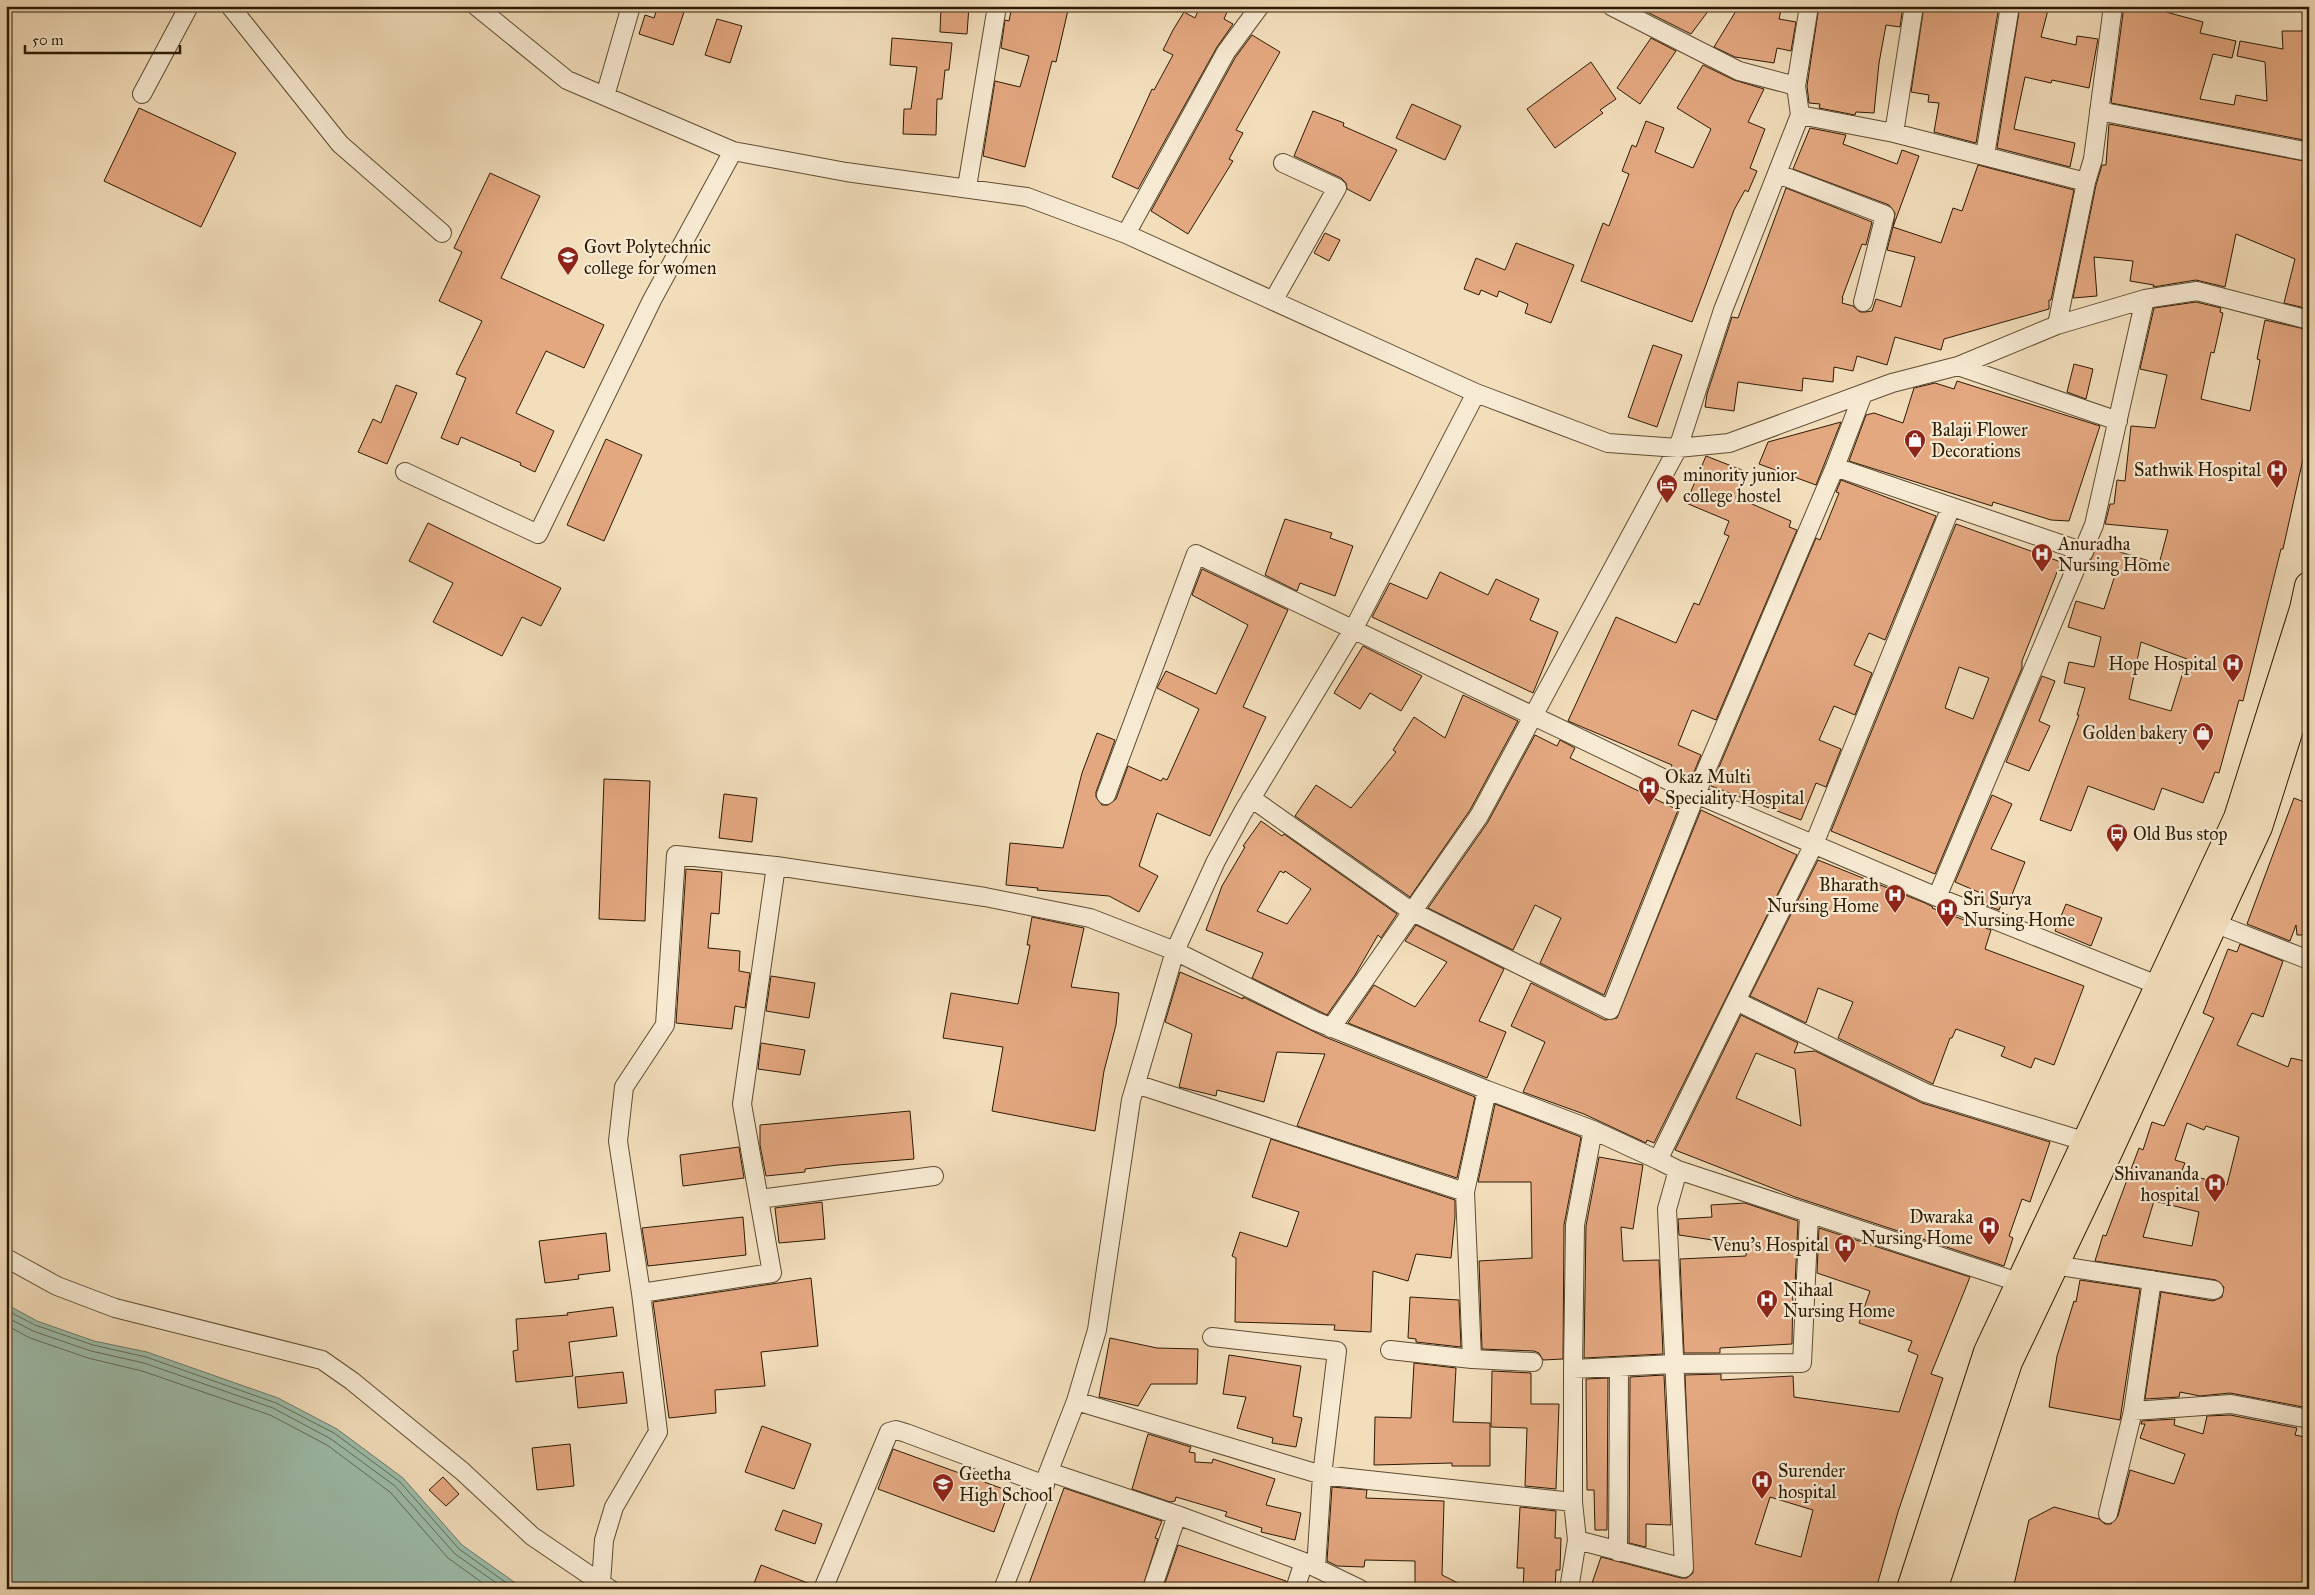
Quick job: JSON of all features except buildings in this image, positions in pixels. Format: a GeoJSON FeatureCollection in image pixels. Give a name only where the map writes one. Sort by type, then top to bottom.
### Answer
{"type":"FeatureCollection","features":[{"type":"Feature","properties":{"kind":"highway"},"geometry":{"type":"LineString","coordinates":[[1911,1589],[1988,1352],[2238,818],[2301,619],[2309,586]]}},
{"type":"Feature","properties":{"kind":"highway"},"geometry":{"type":"LineString","coordinates":[[1933,1589],[2008,1362],[2258,827],[2309,666]]}},
{"type":"Feature","properties":{"kind":"street"},"geometry":{"type":"LineString","coordinates":[[142,94],[188,6]]}},
{"type":"Feature","properties":{"kind":"street"},"geometry":{"type":"LineString","coordinates":[[230,6],[340,144],[442,233]]}},
{"type":"Feature","properties":{"kind":"street"},"geometry":{"type":"LineString","coordinates":[[605,96],[631,6]]}},
{"type":"Feature","properties":{"kind":"street"},"geometry":{"type":"LineString","coordinates":[[1126,234],[1226,52],[1260,6]]}},
{"type":"Feature","properties":{"kind":"street"},"geometry":{"type":"LineString","coordinates":[[1611,6],[1739,71],[1796,86]]}},
{"type":"Feature","properties":{"kind":"street"},"geometry":{"type":"LineString","coordinates":[[1331,1028],[1479,816],[1535,718],[1678,448],[1723,310],[1800,115],[1796,86],[1809,6]]}},
{"type":"Feature","properties":{"kind":"street"},"geometry":{"type":"LineString","coordinates":[[1894,134],[1914,6]]}},
{"type":"Feature","properties":{"kind":"street"},"geometry":{"type":"LineString","coordinates":[[1985,155],[2010,6]]}},
{"type":"Feature","properties":{"kind":"street"},"geometry":{"type":"LineString","coordinates":[[2057,325],[2086,182],[2093,159],[2113,6]]}},
{"type":"Feature","properties":{"kind":"street"},"geometry":{"type":"LineString","coordinates":[[967,187],[993,7]]}},
{"type":"Feature","properties":{"kind":"street"},"geometry":{"type":"LineString","coordinates":[[483,8],[568,80],[733,151],[846,172],[967,187],[1027,197],[1126,234],[1476,393],[1608,443],[1678,448],[1730,443],[1892,383],[1958,366],[2057,325],[2145,299],[2197,291],[2309,320]]}},
{"type":"Feature","properties":{"kind":"street"},"geometry":{"type":"LineString","coordinates":[[2099,111],[2309,152]]}},
{"type":"Feature","properties":{"kind":"street"},"geometry":{"type":"LineString","coordinates":[[1800,115],[1985,155],[2086,182]]}},
{"type":"Feature","properties":{"kind":"street"},"geometry":{"type":"LineString","coordinates":[[405,472],[538,534],[652,300],[733,151]]}},
{"type":"Feature","properties":{"kind":"street"},"geometry":{"type":"LineString","coordinates":[[1273,301],[1337,188],[1283,164]]}},
{"type":"Feature","properties":{"kind":"street"},"geometry":{"type":"LineString","coordinates":[[1778,174],[1885,214],[1863,302]]}},
{"type":"Feature","properties":{"kind":"street"},"geometry":{"type":"LineString","coordinates":[[1937,897],[2084,552],[2097,516],[2145,299]]}},
{"type":"Feature","properties":{"kind":"street"},"geometry":{"type":"LineString","coordinates":[[1958,366],[2118,421]]}},
{"type":"Feature","properties":{"kind":"street"},"geometry":{"type":"LineString","coordinates":[[1003,1589],[1076,1401],[1101,1311],[1126,1122],[1175,951],[1197,898],[1251,798],[1354,628],[1476,393]]}},
{"type":"Feature","properties":{"kind":"street"},"geometry":{"type":"LineString","coordinates":[[1251,798],[1411,911],[1610,1010],[1696,794],[1835,467],[1863,394]]}},
{"type":"Feature","properties":{"kind":"street"},"geometry":{"type":"LineString","coordinates":[[1835,467],[2084,552]]}},
{"type":"Feature","properties":{"kind":"street"},"geometry":{"type":"LineString","coordinates":[[1658,1160],[1814,844],[1951,507]]}},
{"type":"Feature","properties":{"kind":"street"},"geometry":{"type":"LineString","coordinates":[[1106,795],[1196,554],[1354,628],[1535,718],[1696,794],[1937,897],[2160,986]]}},
{"type":"Feature","properties":{"kind":"street"},"geometry":{"type":"LineString","coordinates":[[606,1586],[604,1540],[614,1507],[658,1432],[641,1293],[618,1141],[624,1087],[665,1025],[676,855],[776,866],[985,897],[1082,916],[1124,930],[1175,951],[1331,1028],[1593,1130],[1678,1170],[2021,1283]]}},
{"type":"Feature","properties":{"kind":"street"},"geometry":{"type":"LineString","coordinates":[[641,1293],[772,1272],[742,1104],[776,866]]}},
{"type":"Feature","properties":{"kind":"street"},"geometry":{"type":"LineString","coordinates":[[2214,923],[2309,960]]}},
{"type":"Feature","properties":{"kind":"street"},"geometry":{"type":"LineString","coordinates":[[1736,1001],[1926,1093],[2087,1142]]}},
{"type":"Feature","properties":{"kind":"street"},"geometry":{"type":"LineString","coordinates":[[1136,1084],[1465,1192]]}},
{"type":"Feature","properties":{"kind":"street"},"geometry":{"type":"LineString","coordinates":[[1472,1359],[1465,1192],[1487,1090]]}},
{"type":"Feature","properties":{"kind":"street"},"geometry":{"type":"LineString","coordinates":[[1569,1589],[1577,1540],[1573,1502],[1575,1225],[1593,1130]]}},
{"type":"Feature","properties":{"kind":"street"},"geometry":{"type":"LineString","coordinates":[[1577,1540],[1684,1568],[1667,1209],[1678,1170]]}},
{"type":"Feature","properties":{"kind":"street"},"geometry":{"type":"LineString","coordinates":[[759,1199],[934,1176]]}},
{"type":"Feature","properties":{"kind":"street"},"geometry":{"type":"LineString","coordinates":[[1573,1369],[1674,1364],[1802,1363],[1809,1214]]}},
{"type":"Feature","properties":{"kind":"street"},"geometry":{"type":"LineString","coordinates":[[6,1258],[57,1286],[115,1308],[322,1360],[352,1381],[462,1470],[532,1536],[606,1586]]}},
{"type":"Feature","properties":{"kind":"street"},"geometry":{"type":"LineString","coordinates":[[2054,1265],[2214,1290]]}},
{"type":"Feature","properties":{"kind":"street"},"geometry":{"type":"LineString","coordinates":[[2108,1514],[2133,1411],[2152,1280]]}},
{"type":"Feature","properties":{"kind":"street"},"geometry":{"type":"LineString","coordinates":[[1212,1337],[1337,1351],[1310,1565],[1295,1589]]}},
{"type":"Feature","properties":{"kind":"street"},"geometry":{"type":"LineString","coordinates":[[1390,1350],[1472,1359],[1533,1362]]}},
{"type":"Feature","properties":{"kind":"street"},"geometry":{"type":"LineString","coordinates":[[1618,1552],[1619,1368]]}},
{"type":"Feature","properties":{"kind":"street"},"geometry":{"type":"LineString","coordinates":[[1076,1401],[1322,1475],[1573,1502]]}},
{"type":"Feature","properties":{"kind":"street"},"geometry":{"type":"LineString","coordinates":[[2133,1411],[2230,1404],[2309,1419]]}},
{"type":"Feature","properties":{"kind":"street"},"geometry":{"type":"LineString","coordinates":[[823,1589],[889,1432],[896,1430],[1047,1478],[1177,1515],[1310,1565],[1360,1589]]}},
{"type":"Feature","properties":{"kind":"street"},"geometry":{"type":"LineString","coordinates":[[1152,1589],[1177,1515]]}},
{"type":"Feature","properties":{"kind":"water"},"geometry":{"type":"Polygon","coordinates":[[[6,1304],[37,1321],[94,1341],[147,1352],[278,1398],[337,1429],[403,1478],[462,1545],[524,1589],[6,1589],[6,1304]]]}},
{"type":"Feature","properties":{"kind":"place","name":"Govt Polytechnic college for women"},"geometry":{"type":"Point","coordinates":[568,276]}},
{"type":"Feature","properties":{"kind":"place","name":"Balaji Flower Decorations"},"geometry":{"type":"Point","coordinates":[1915,459]}},
{"type":"Feature","properties":{"kind":"place","name":"Sathwik Hospital"},"geometry":{"type":"Point","coordinates":[2277,489]}},
{"type":"Feature","properties":{"kind":"place","name":"minority junior college hostel"},"geometry":{"type":"Point","coordinates":[1667,504]}},
{"type":"Feature","properties":{"kind":"place","name":"Anuradha Nursing Home"},"geometry":{"type":"Point","coordinates":[2042,573]}},
{"type":"Feature","properties":{"kind":"place","name":"Hope Hospital"},"geometry":{"type":"Point","coordinates":[2233,683]}},
{"type":"Feature","properties":{"kind":"place","name":"Golden bakery"},"geometry":{"type":"Point","coordinates":[2203,752]}},
{"type":"Feature","properties":{"kind":"place","name":"Okaz Multi Speciality Hospital"},"geometry":{"type":"Point","coordinates":[1649,806]}},
{"type":"Feature","properties":{"kind":"place","name":"Old Bus stop"},"geometry":{"type":"Point","coordinates":[2117,853]}},
{"type":"Feature","properties":{"kind":"place","name":"Bharath Nursing Home"},"geometry":{"type":"Point","coordinates":[1895,914]}},
{"type":"Feature","properties":{"kind":"place","name":"Sri Surya Nursing Home"},"geometry":{"type":"Point","coordinates":[1947,928]}},
{"type":"Feature","properties":{"kind":"place","name":"Shivananda hospital"},"geometry":{"type":"Point","coordinates":[2215,1203]}},
{"type":"Feature","properties":{"kind":"place","name":"Dwaraka Nursing Home"},"geometry":{"type":"Point","coordinates":[1989,1246]}},
{"type":"Feature","properties":{"kind":"place","name":"Venu's Hospital"},"geometry":{"type":"Point","coordinates":[1845,1264]}},
{"type":"Feature","properties":{"kind":"place","name":"Nihaal Nursing Home"},"geometry":{"type":"Point","coordinates":[1767,1319]}},
{"type":"Feature","properties":{"kind":"place","name":"Surender hospital"},"geometry":{"type":"Point","coordinates":[1762,1500]}},
{"type":"Feature","properties":{"kind":"place","name":"Geetha High School"},"geometry":{"type":"Point","coordinates":[943,1503]}}]}
